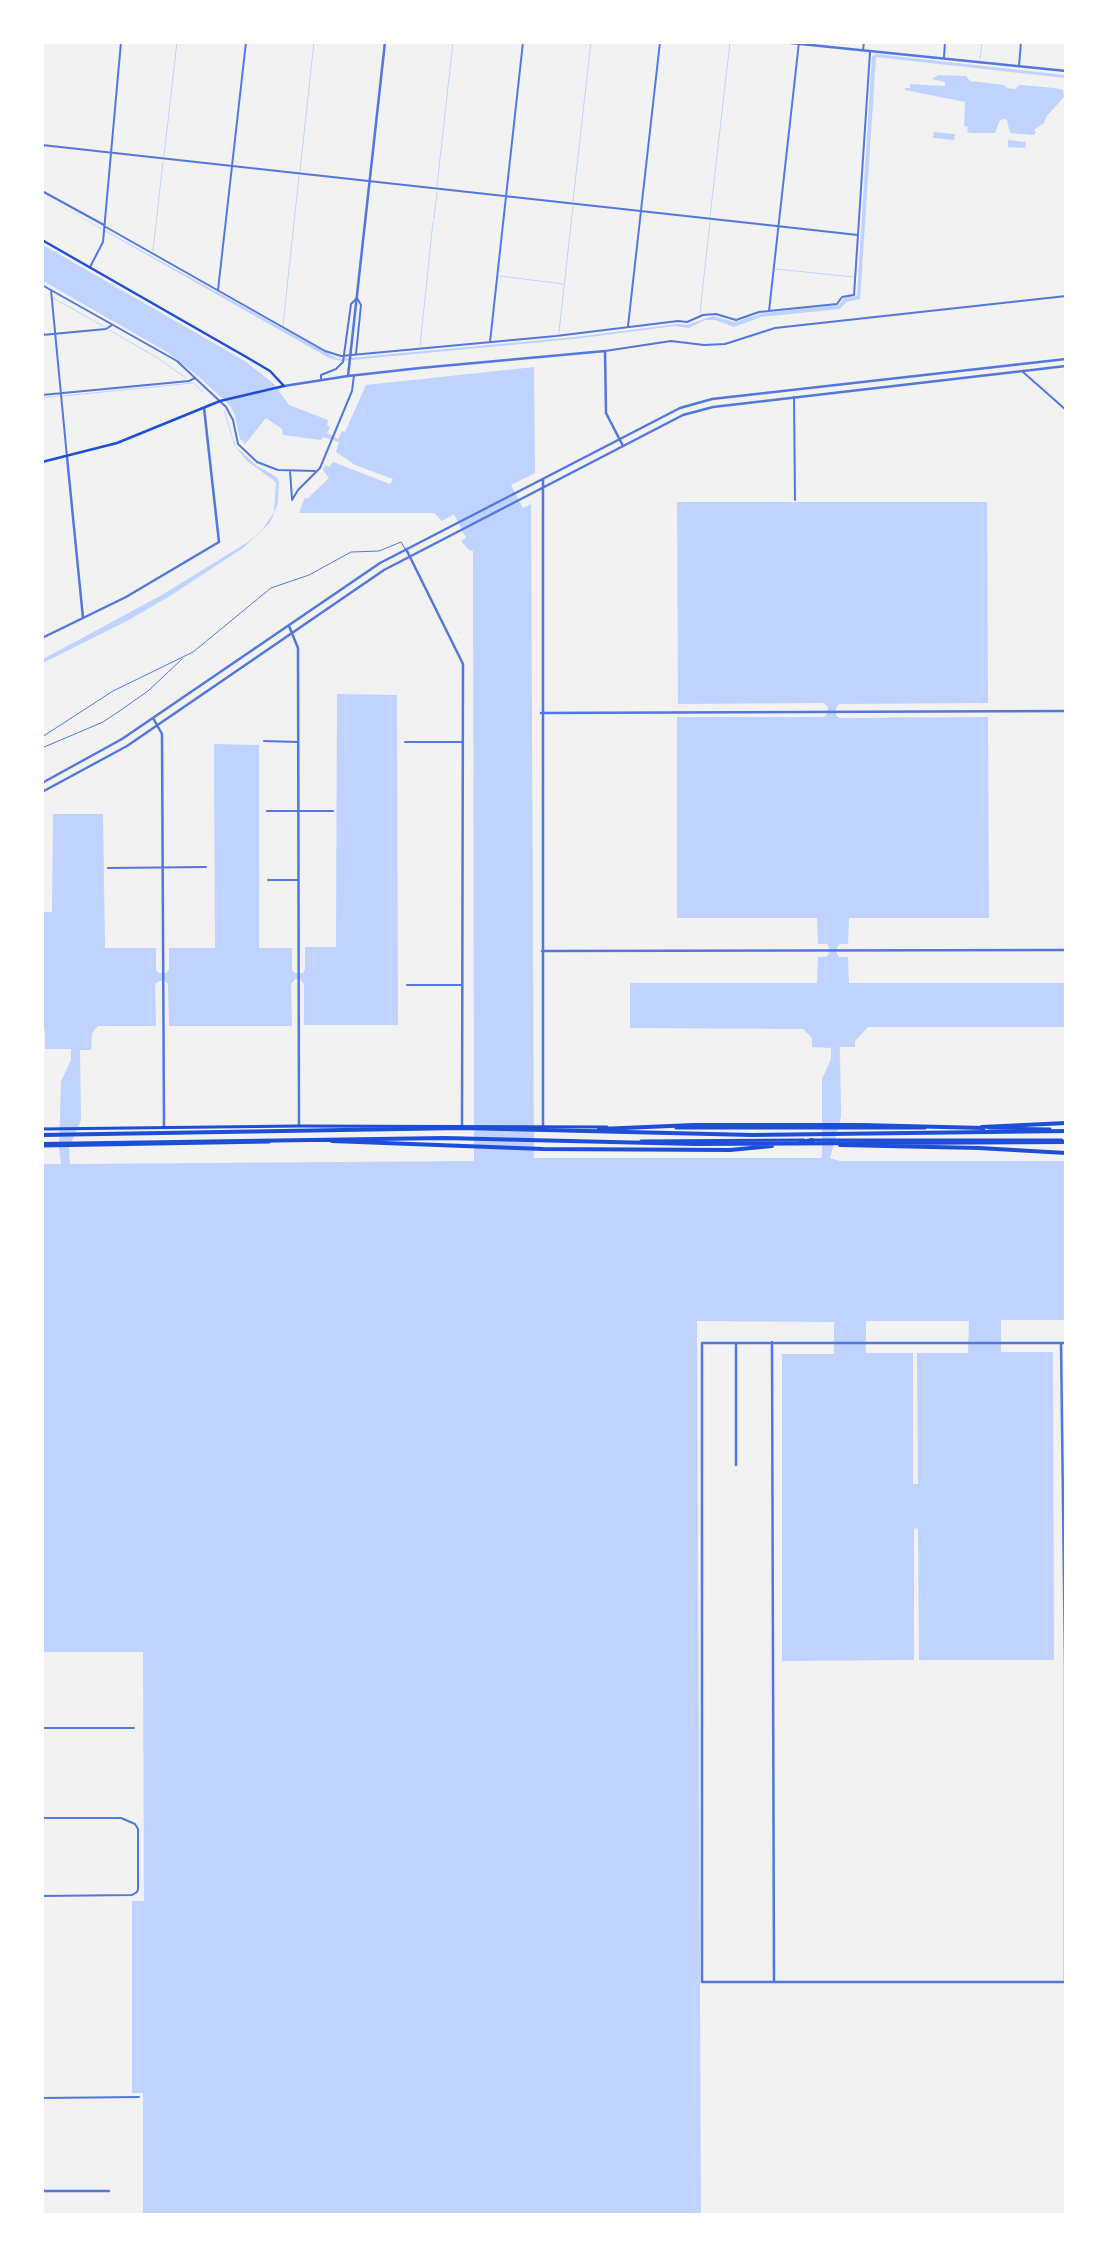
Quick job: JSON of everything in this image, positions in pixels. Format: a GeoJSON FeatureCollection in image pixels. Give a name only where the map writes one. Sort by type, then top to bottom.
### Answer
{"type":"FeatureCollection","features":[{"type":"Feature","properties":{"kind":"highway"},"geometry":{"type":"LineString","coordinates":[[915,1132],[1066,1123]]}},
{"type":"Feature","properties":{"kind":"highway"},"geometry":{"type":"LineString","coordinates":[[564,1130],[730,1125],[984,1128]]}},
{"type":"Feature","properties":{"kind":"highway"},"geometry":{"type":"LineString","coordinates":[[42,1135],[462,1128],[752,1135],[1066,1130]]}},
{"type":"Feature","properties":{"kind":"highway"},"geometry":{"type":"LineString","coordinates":[[42,1145],[444,1138],[695,1144],[1066,1141]]}},
{"type":"Feature","properties":{"kind":"highway"},"geometry":{"type":"LineString","coordinates":[[311,1139],[342,1142],[543,1149],[678,1150],[758,1148],[811,1142],[1066,1153]]}},
{"type":"Feature","properties":{"kind":"main road"},"geometry":{"type":"LineString","coordinates":[[42,240],[248,358],[270,372],[284,386]]}},
{"type":"Feature","properties":{"kind":"main road"},"geometry":{"type":"LineString","coordinates":[[42,462],[117,443],[220,401],[284,386]]}},
{"type":"Feature","properties":{"kind":"main road"},"geometry":{"type":"LineString","coordinates":[[42,1129],[543,1126],[1066,1130]]}},
{"type":"Feature","properties":{"kind":"main road"},"geometry":{"type":"LineString","coordinates":[[42,1145],[80,1146],[462,1139],[544,1142],[1066,1141]]}},
{"type":"Feature","properties":{"kind":"street"},"geometry":{"type":"LineString","coordinates":[[90,267],[103,242],[121,42]]}},
{"type":"Feature","properties":{"kind":"street"},"geometry":{"type":"LineString","coordinates":[[218,290],[246,42]]}},
{"type":"Feature","properties":{"kind":"street"},"geometry":{"type":"LineString","coordinates":[[348,376],[385,42]]}},
{"type":"Feature","properties":{"kind":"street"},"geometry":{"type":"LineString","coordinates":[[490,342],[522,42]]}},
{"type":"Feature","properties":{"kind":"street"},"geometry":{"type":"LineString","coordinates":[[628,326],[660,42]]}},
{"type":"Feature","properties":{"kind":"street"},"geometry":{"type":"LineString","coordinates":[[781,42],[1066,71]]}},
{"type":"Feature","properties":{"kind":"street"},"geometry":{"type":"LineString","coordinates":[[863,50],[864,42]]}},
{"type":"Feature","properties":{"kind":"street"},"geometry":{"type":"LineString","coordinates":[[944,58],[945,42]]}},
{"type":"Feature","properties":{"kind":"street"},"geometry":{"type":"LineString","coordinates":[[1019,66],[1021,42]]}},
{"type":"Feature","properties":{"kind":"street"},"geometry":{"type":"LineString","coordinates":[[769,311],[799,43]]}},
{"type":"Feature","properties":{"kind":"street"},"geometry":{"type":"LineString","coordinates":[[42,191],[336,356],[345,357],[356,354],[490,342],[628,326],[678,321],[686,322],[703,315],[716,314],[736,320],[769,311],[837,304],[842,296],[854,295],[870,50]]}},
{"type":"Feature","properties":{"kind":"street"},"geometry":{"type":"LineString","coordinates":[[42,145],[858,236]]}},
{"type":"Feature","properties":{"kind":"street"},"geometry":{"type":"LineString","coordinates":[[42,285],[177,362],[220,401],[230,413],[238,444],[247,454],[269,468],[290,471],[316,471]]}},
{"type":"Feature","properties":{"kind":"street"},"geometry":{"type":"LineString","coordinates":[[51,290],[82,618]]}},
{"type":"Feature","properties":{"kind":"street"},"geometry":{"type":"LineString","coordinates":[[284,386],[354,375],[478,361],[605,351],[671,341],[704,345],[725,344],[775,328],[1066,296]]}},
{"type":"Feature","properties":{"kind":"street"},"geometry":{"type":"LineString","coordinates":[[356,354],[361,305],[357,298]]}},
{"type":"Feature","properties":{"kind":"street"},"geometry":{"type":"LineString","coordinates":[[320,380],[321,375],[336,369],[343,362],[351,304],[357,298]]}},
{"type":"Feature","properties":{"kind":"street"},"geometry":{"type":"LineString","coordinates":[[42,335],[106,329],[112,325]]}},
{"type":"Feature","properties":{"kind":"street"},"geometry":{"type":"LineString","coordinates":[[605,351],[606,413],[623,446]]}},
{"type":"Feature","properties":{"kind":"street"},"geometry":{"type":"LineString","coordinates":[[42,783],[102,752],[380,563],[680,408],[712,399],[1066,359]]}},
{"type":"Feature","properties":{"kind":"street"},"geometry":{"type":"LineString","coordinates":[[42,792],[106,759],[157,726],[384,570],[696,410],[1066,366]]}},
{"type":"Feature","properties":{"kind":"street"},"geometry":{"type":"LineString","coordinates":[[1022,371],[1066,410]]}},
{"type":"Feature","properties":{"kind":"street"},"geometry":{"type":"LineString","coordinates":[[290,471],[292,500],[298,490],[320,468],[352,392],[354,375]]}},
{"type":"Feature","properties":{"kind":"street"},"geometry":{"type":"LineString","coordinates":[[42,395],[189,381],[195,378]]}},
{"type":"Feature","properties":{"kind":"street"},"geometry":{"type":"LineString","coordinates":[[794,397],[795,500]]}},
{"type":"Feature","properties":{"kind":"street"},"geometry":{"type":"LineString","coordinates":[[42,638],[126,597],[219,542],[204,408]]}},
{"type":"Feature","properties":{"kind":"street"},"geometry":{"type":"LineString","coordinates":[[542,480],[543,1126]]}},
{"type":"Feature","properties":{"kind":"street"},"geometry":{"type":"LineString","coordinates":[[406,550],[461,656],[463,664],[462,1126]]}},
{"type":"Feature","properties":{"kind":"street"},"geometry":{"type":"LineString","coordinates":[[289,626],[298,648],[299,1126]]}},
{"type":"Feature","properties":{"kind":"street"},"geometry":{"type":"LineString","coordinates":[[541,713],[1066,711]]}},
{"type":"Feature","properties":{"kind":"street"},"geometry":{"type":"LineString","coordinates":[[153,718],[162,734],[161,868],[164,1129]]}},
{"type":"Feature","properties":{"kind":"street"},"geometry":{"type":"LineString","coordinates":[[264,741],[298,742]]}},
{"type":"Feature","properties":{"kind":"street"},"geometry":{"type":"LineString","coordinates":[[404,742],[463,742]]}},
{"type":"Feature","properties":{"kind":"street"},"geometry":{"type":"LineString","coordinates":[[267,811],[332,811]]}},
{"type":"Feature","properties":{"kind":"street"},"geometry":{"type":"LineString","coordinates":[[108,868],[206,868]]}},
{"type":"Feature","properties":{"kind":"street"},"geometry":{"type":"LineString","coordinates":[[268,880],[299,880]]}},
{"type":"Feature","properties":{"kind":"street"},"geometry":{"type":"LineString","coordinates":[[542,951],[1066,950]]}},
{"type":"Feature","properties":{"kind":"street"},"geometry":{"type":"LineString","coordinates":[[407,985],[463,984]]}},
{"type":"Feature","properties":{"kind":"street"},"geometry":{"type":"LineString","coordinates":[[1061,1343],[1065,1663],[1065,1982],[702,1982],[702,1342],[1066,1343]]}},
{"type":"Feature","properties":{"kind":"street"},"geometry":{"type":"LineString","coordinates":[[772,1342],[774,1982]]}},
{"type":"Feature","properties":{"kind":"street"},"geometry":{"type":"LineString","coordinates":[[736,1343],[736,1465]]}},
{"type":"Feature","properties":{"kind":"street"},"geometry":{"type":"LineString","coordinates":[[42,1728],[134,1728]]}},
{"type":"Feature","properties":{"kind":"street"},"geometry":{"type":"LineString","coordinates":[[42,1818],[121,1818],[135,1824],[138,1828],[138,1892],[132,1896],[42,1896]]}},
{"type":"Feature","properties":{"kind":"street"},"geometry":{"type":"LineString","coordinates":[[42,2098],[139,2098]]}},
{"type":"Feature","properties":{"kind":"street"},"geometry":{"type":"LineString","coordinates":[[42,2191],[109,2191]]}},
{"type":"Feature","properties":{"kind":"lane"},"geometry":{"type":"LineString","coordinates":[[42,736],[113,691],[183,658],[208,642],[271,588],[309,575],[351,552],[379,551],[401,542],[406,550]]}},
{"type":"Feature","properties":{"kind":"lane"},"geometry":{"type":"LineString","coordinates":[[42,748],[110,718],[148,691],[183,658]]}},
{"type":"Feature","properties":{"kind":"water"},"geometry":{"type":"Polygon","coordinates":[[[876,54],[1065,75],[1065,78],[876,57],[860,299],[846,302],[840,309],[761,317],[734,327],[715,320],[705,320],[689,328],[675,326],[574,339],[341,361],[329,358],[43,196],[338,359],[575,337],[678,324],[687,325],[713,316],[735,322],[764,313],[839,305],[844,298],[857,296],[872,56],[876,54]]]}},
{"type":"Feature","properties":{"kind":"water"},"geometry":{"type":"Polygon","coordinates":[[[938,75],[966,76],[970,81],[1004,85],[1007,88],[1015,89],[1020,85],[1055,88],[1063,90],[1064,97],[1046,117],[1044,123],[1034,130],[1036,132],[1034,135],[1010,133],[1007,120],[1004,119],[1000,120],[995,133],[971,133],[967,132],[968,127],[964,126],[965,102],[905,90],[905,88],[910,88],[910,84],[945,86],[945,82],[932,79],[938,75]]]}},
{"type":"Feature","properties":{"kind":"water"},"geometry":{"type":"Polygon","coordinates":[[[934,132],[955,134],[954,140],[933,138],[934,132]]]}},
{"type":"Feature","properties":{"kind":"water"},"geometry":{"type":"Polygon","coordinates":[[[1008,140],[1026,142],[1025,148],[1008,147],[1008,140]]]}},
{"type":"Feature","properties":{"kind":"water"},"geometry":{"type":"Polygon","coordinates":[[[43,245],[245,361],[274,384],[289,405],[328,420],[327,425],[330,427],[327,433],[338,439],[342,431],[345,432],[366,385],[534,367],[535,473],[511,485],[523,508],[531,504],[534,1158],[822,1158],[822,1079],[831,1059],[831,1048],[812,1047],[812,1038],[803,1029],[630,1028],[630,983],[817,983],[818,957],[826,957],[829,954],[827,944],[818,944],[817,918],[677,918],[677,717],[824,717],[827,714],[828,707],[824,703],[678,704],[677,502],[987,502],[988,703],[839,704],[836,708],[836,715],[839,718],[988,717],[989,918],[849,918],[848,944],[840,944],[837,947],[837,954],[839,957],[848,957],[849,983],[1065,983],[1065,1027],[868,1027],[855,1041],[855,1047],[840,1047],[841,1117],[830,1158],[840,1161],[1065,1161],[1065,1320],[1001,1320],[1001,1352],[1053,1352],[1054,1660],[919,1660],[918,1528],[914,1529],[914,1660],[782,1661],[782,1354],[834,1354],[834,1322],[697,1321],[701,2214],[143,2214],[143,2093],[132,2093],[132,1901],[144,1901],[143,1652],[43,1652],[42,1164],[61,1164],[59,1148],[61,1081],[71,1060],[71,1049],[45,1049],[45,1030],[43,1029],[43,912],[52,912],[53,814],[103,814],[105,948],[156,948],[156,970],[159,973],[166,973],[169,970],[169,948],[215,948],[214,744],[259,745],[259,948],[292,948],[292,970],[295,973],[303,973],[305,969],[305,947],[336,947],[337,694],[397,695],[398,1025],[304,1025],[304,984],[300,979],[295,979],[291,984],[292,1026],[169,1026],[168,984],[165,981],[159,981],[155,984],[156,1026],[98,1026],[92,1033],[91,1050],[80,1050],[81,1120],[69,1148],[70,1164],[474,1161],[473,551],[469,550],[461,541],[466,538],[454,514],[442,521],[434,513],[299,513],[305,497],[307,499],[329,478],[323,470],[325,465],[329,467],[333,462],[390,484],[393,479],[355,465],[336,452],[339,442],[323,437],[321,440],[283,435],[282,429],[266,418],[245,444],[240,439],[235,416],[230,405],[199,377],[167,352],[43,281],[43,245]],[[866,1321],[866,1353],[913,1353],[913,1484],[918,1484],[917,1353],[968,1353],[969,1321],[866,1321]]]}},
{"type":"Feature","properties":{"kind":"water"},"geometry":{"type":"Polygon","coordinates":[[[235,446],[257,466],[277,477],[279,482],[278,503],[270,523],[243,548],[170,596],[127,621],[43,663],[43,659],[160,596],[248,542],[262,530],[274,512],[276,482],[247,461],[235,446]]]}},
{"type":"Feature","properties":{"kind":"waterway"},"geometry":{"type":"LineString","coordinates":[[164,156],[177,42]]}},
{"type":"Feature","properties":{"kind":"waterway"},"geometry":{"type":"LineString","coordinates":[[300,171],[314,42]]}},
{"type":"Feature","properties":{"kind":"waterway"},"geometry":{"type":"LineString","coordinates":[[437,186],[453,42]]}},
{"type":"Feature","properties":{"kind":"waterway"},"geometry":{"type":"LineString","coordinates":[[573,201],[591,42]]}},
{"type":"Feature","properties":{"kind":"waterway"},"geometry":{"type":"LineString","coordinates":[[710,217],[730,42]]}},
{"type":"Feature","properties":{"kind":"waterway"},"geometry":{"type":"LineString","coordinates":[[980,59],[982,42]]}},
{"type":"Feature","properties":{"kind":"waterway"},"geometry":{"type":"LineString","coordinates":[[153,251],[163,162]]}},
{"type":"Feature","properties":{"kind":"waterway"},"geometry":{"type":"LineString","coordinates":[[283,325],[299,176]]}},
{"type":"Feature","properties":{"kind":"waterway"},"geometry":{"type":"LineString","coordinates":[[434,219],[437,192]]}},
{"type":"Feature","properties":{"kind":"waterway"},"geometry":{"type":"LineString","coordinates":[[559,332],[573,206]]}},
{"type":"Feature","properties":{"kind":"waterway"},"geometry":{"type":"LineString","coordinates":[[420,346],[433,222]]}},
{"type":"Feature","properties":{"kind":"waterway"},"geometry":{"type":"LineString","coordinates":[[700,313],[710,222]]}},
{"type":"Feature","properties":{"kind":"waterway"},"geometry":{"type":"LineString","coordinates":[[776,269],[854,277]]}},
{"type":"Feature","properties":{"kind":"waterway"},"geometry":{"type":"LineString","coordinates":[[500,276],[563,284]]}},
{"type":"Feature","properties":{"kind":"waterway"},"geometry":{"type":"LineString","coordinates":[[53,298],[105,327]]}},
{"type":"Feature","properties":{"kind":"waterway"},"geometry":{"type":"LineString","coordinates":[[109,330],[158,358],[186,378]]}},
{"type":"Feature","properties":{"kind":"waterway"},"geometry":{"type":"LineString","coordinates":[[63,396],[193,383],[203,392]]}},
{"type":"Feature","properties":{"kind":"waterway"},"geometry":{"type":"LineString","coordinates":[[42,398],[59,396]]}},
{"type":"Feature","properties":{"kind":"waterway"},"geometry":{"type":"LineString","coordinates":[[224,410],[235,446]]}}]}
